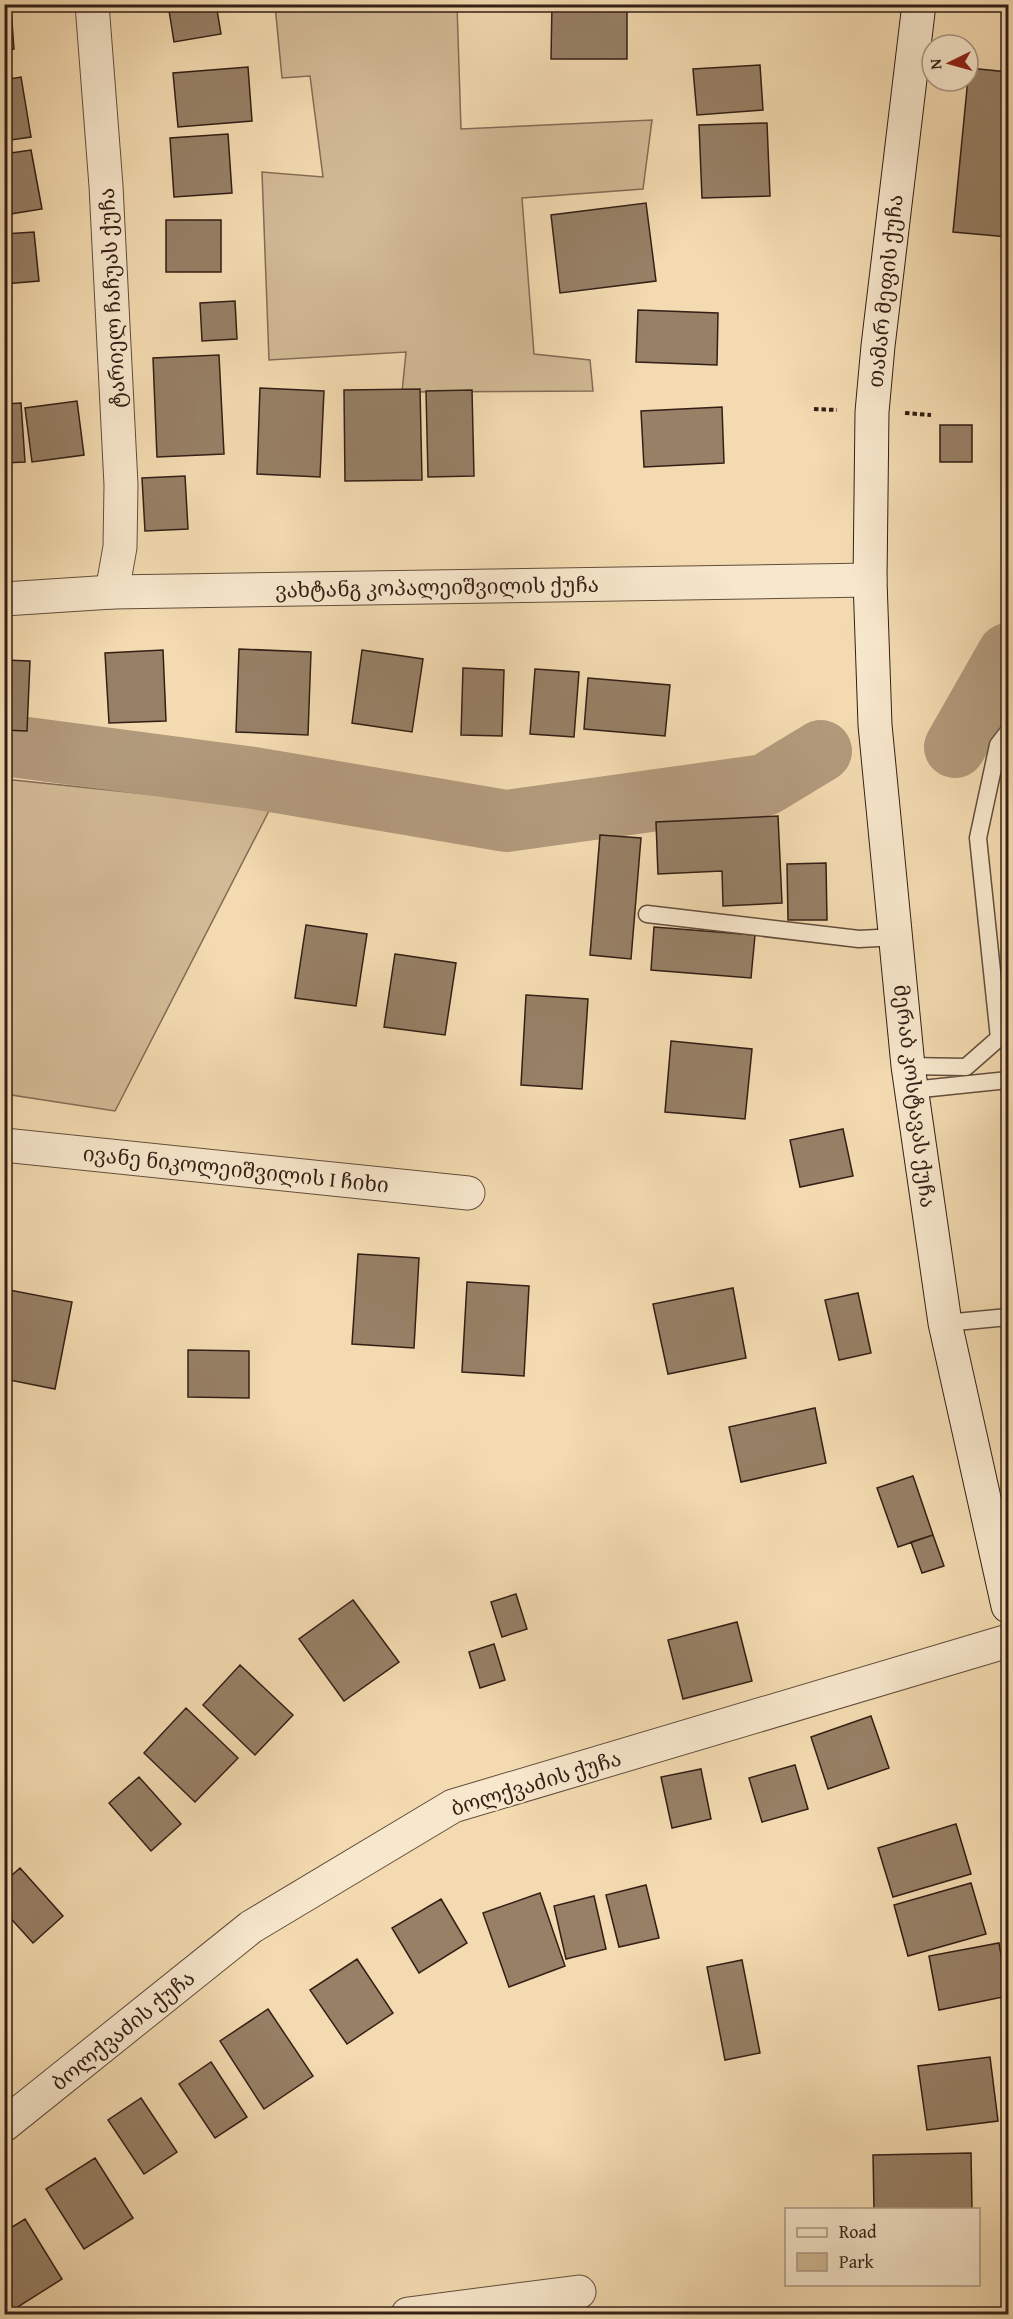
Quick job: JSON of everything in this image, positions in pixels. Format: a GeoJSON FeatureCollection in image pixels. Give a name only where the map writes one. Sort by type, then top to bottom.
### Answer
{"type":"FeatureCollection","features":[{"type":"Feature","properties":{"kind":"street","name":"ტარიელ ჩაჩუას ქუჩა"},"geometry":{"type":"LineString","coordinates":[[92,4],[106,186],[120,485],[120,547],[112,592]]}},
{"type":"Feature","properties":{"kind":"street","name":"თამარ მეფის ქუჩა"},"geometry":{"type":"LineString","coordinates":[[870,580],[873,412],[878,346],[919,4]]}},
{"type":"Feature","properties":{"kind":"street","name":"ვახტანგ კოპალეიშვილის ქუჩა"},"geometry":{"type":"LineString","coordinates":[[4,599],[112,592],[870,580]]}},
{"type":"Feature","properties":{"kind":"street","name":"მერაბ კოსტავას ქუჩა"},"geometry":{"type":"LineString","coordinates":[[870,580],[874,724],[910,1078],[945,1323],[1008,1606]]}},
{"type":"Feature","properties":{"kind":"street","name":"ივანე ნიკოლეიშვილის I ჩიხი"},"geometry":{"type":"LineString","coordinates":[[4,1145],[468,1193]]}},
{"type":"Feature","properties":{"kind":"street","name":"ბოლქვაძის ქუჩა"},"geometry":{"type":"LineString","coordinates":[[4,2125],[251,1927],[453,1806],[1008,1641]]}},
{"type":"Feature","properties":{"kind":"street"},"geometry":{"type":"LineString","coordinates":[[408,2314],[579,2292]]}},
{"type":"Feature","properties":{"kind":"lane"},"geometry":{"type":"LineString","coordinates":[[910,1078],[966,1067],[999,1038],[978,838],[1005,740]]}},
{"type":"Feature","properties":{"kind":"lane"},"geometry":{"type":"LineString","coordinates":[[647,914],[859,939],[897,937]]}},
{"type":"Feature","properties":{"kind":"lane"},"geometry":{"type":"LineString","coordinates":[[910,1078],[1008,1080]]}},
{"type":"Feature","properties":{"kind":"lane"},"geometry":{"type":"LineString","coordinates":[[945,1323],[1008,1317]]}},
{"type":"Feature","properties":{"kind":"green space"},"geometry":{"type":"Polygon","coordinates":[[[275,5],[457,5],[461,129],[652,120],[643,189],[522,198],[534,354],[590,360],[593,391],[402,392],[406,352],[269,360],[262,172],[323,177],[310,76],[282,78],[275,5]]]}},
{"type":"Feature","properties":{"kind":"green space"},"geometry":{"type":"Polygon","coordinates":[[[4,779],[271,807],[115,1111],[5,1094],[4,779]]]}},
{"type":"Feature","properties":{"kind":"building"},"geometry":{"type":"Polygon","coordinates":[[[168,4],[216,4],[221,34],[174,42],[168,4]]]}},
{"type":"Feature","properties":{"kind":"building"},"geometry":{"type":"Polygon","coordinates":[[[552,4],[627,4],[627,59],[551,59],[552,4]]]}},
{"type":"Feature","properties":{"kind":"building"},"geometry":{"type":"Polygon","coordinates":[[[11,8],[14,49],[4,50],[4,9],[11,8]]]}},
{"type":"Feature","properties":{"kind":"building"},"geometry":{"type":"Polygon","coordinates":[[[760,65],[763,110],[697,115],[693,69],[760,65]]]}},
{"type":"Feature","properties":{"kind":"building"},"geometry":{"type":"Polygon","coordinates":[[[248,67],[252,121],[178,127],[173,73],[248,67]]]}},
{"type":"Feature","properties":{"kind":"building"},"geometry":{"type":"Polygon","coordinates":[[[980,69],[1008,72],[1008,237],[953,232],[967,93],[980,93],[980,69]]]}},
{"type":"Feature","properties":{"kind":"building"},"geometry":{"type":"Polygon","coordinates":[[[21,77],[31,137],[4,141],[4,80],[21,77]]]}},
{"type":"Feature","properties":{"kind":"building"},"geometry":{"type":"Polygon","coordinates":[[[767,123],[770,196],[702,198],[699,125],[767,123]]]}},
{"type":"Feature","properties":{"kind":"building"},"geometry":{"type":"Polygon","coordinates":[[[228,134],[232,193],[174,197],[170,138],[228,134]]]}},
{"type":"Feature","properties":{"kind":"building"},"geometry":{"type":"Polygon","coordinates":[[[31,150],[42,209],[4,215],[4,154],[31,150]]]}},
{"type":"Feature","properties":{"kind":"building"},"geometry":{"type":"Polygon","coordinates":[[[646,203],[656,281],[560,293],[551,215],[646,203]]]}},
{"type":"Feature","properties":{"kind":"building"},"geometry":{"type":"Polygon","coordinates":[[[166,220],[221,220],[221,272],[166,272],[166,220]]]}},
{"type":"Feature","properties":{"kind":"building"},"geometry":{"type":"Polygon","coordinates":[[[34,232],[39,281],[4,284],[4,234],[34,232]]]}},
{"type":"Feature","properties":{"kind":"building"},"geometry":{"type":"Polygon","coordinates":[[[235,301],[237,339],[202,341],[200,303],[235,301]]]}},
{"type":"Feature","properties":{"kind":"building"},"geometry":{"type":"Polygon","coordinates":[[[638,310],[718,313],[717,365],[636,362],[638,310]]]}},
{"type":"Feature","properties":{"kind":"building"},"geometry":{"type":"Polygon","coordinates":[[[219,355],[224,454],[157,457],[153,358],[219,355]]]}},
{"type":"Feature","properties":{"kind":"building"},"geometry":{"type":"Polygon","coordinates":[[[260,388],[324,391],[320,477],[257,474],[260,388]]]}},
{"type":"Feature","properties":{"kind":"building"},"geometry":{"type":"Polygon","coordinates":[[[420,389],[422,480],[345,481],[344,390],[420,389]]]}},
{"type":"Feature","properties":{"kind":"building"},"geometry":{"type":"Polygon","coordinates":[[[472,390],[474,476],[428,477],[426,391],[472,390]]]}},
{"type":"Feature","properties":{"kind":"building"},"geometry":{"type":"Polygon","coordinates":[[[77,401],[84,455],[32,462],[25,408],[77,401]]]}},
{"type":"Feature","properties":{"kind":"building"},"geometry":{"type":"Polygon","coordinates":[[[21,403],[25,462],[4,463],[4,404],[21,403]]]}},
{"type":"Feature","properties":{"kind":"building"},"geometry":{"type":"Polygon","coordinates":[[[722,407],[724,463],[644,467],[641,411],[722,407]]]}},
{"type":"Feature","properties":{"kind":"building"},"geometry":{"type":"Polygon","coordinates":[[[940,425],[972,425],[972,462],[940,462],[940,425]]]}},
{"type":"Feature","properties":{"kind":"building"},"geometry":{"type":"Polygon","coordinates":[[[185,476],[188,529],[145,531],[142,478],[185,476]]]}},
{"type":"Feature","properties":{"kind":"building"},"geometry":{"type":"Polygon","coordinates":[[[239,649],[311,652],[308,735],[236,732],[239,649]]]}},
{"type":"Feature","properties":{"kind":"building"},"geometry":{"type":"Polygon","coordinates":[[[163,650],[166,721],[109,723],[105,653],[163,650]]]}},
{"type":"Feature","properties":{"kind":"building"},"geometry":{"type":"Polygon","coordinates":[[[362,650],[423,659],[412,732],[352,723],[362,650]]]}},
{"type":"Feature","properties":{"kind":"building"},"geometry":{"type":"Polygon","coordinates":[[[4,660],[30,661],[27,731],[4,730],[4,660]]]}},
{"type":"Feature","properties":{"kind":"building"},"geometry":{"type":"Polygon","coordinates":[[[463,668],[504,670],[502,736],[461,735],[463,668]]]}},
{"type":"Feature","properties":{"kind":"building"},"geometry":{"type":"Polygon","coordinates":[[[535,669],[579,672],[574,737],[530,734],[535,669]]]}},
{"type":"Feature","properties":{"kind":"building"},"geometry":{"type":"Polygon","coordinates":[[[588,678],[670,685],[665,736],[584,729],[588,678]]]}},
{"type":"Feature","properties":{"kind":"building"},"geometry":{"type":"Polygon","coordinates":[[[778,816],[782,903],[723,906],[722,871],[658,874],[656,822],[778,816]]]}},
{"type":"Feature","properties":{"kind":"building"},"geometry":{"type":"Polygon","coordinates":[[[600,835],[641,838],[631,959],[590,955],[600,835]]]}},
{"type":"Feature","properties":{"kind":"building"},"geometry":{"type":"Polygon","coordinates":[[[826,863],[827,920],[788,920],[787,864],[826,863]]]}},
{"type":"Feature","properties":{"kind":"building"},"geometry":{"type":"Polygon","coordinates":[[[306,925],[367,934],[356,1006],[295,998],[306,925]]]}},
{"type":"Feature","properties":{"kind":"building"},"geometry":{"type":"Polygon","coordinates":[[[654,927],[755,935],[751,978],[651,970],[654,927]]]}},
{"type":"Feature","properties":{"kind":"building"},"geometry":{"type":"Polygon","coordinates":[[[395,954],[456,963],[445,1035],[384,1027],[395,954]]]}},
{"type":"Feature","properties":{"kind":"building"},"geometry":{"type":"Polygon","coordinates":[[[526,995],[588,999],[582,1089],[521,1085],[526,995]]]}},
{"type":"Feature","properties":{"kind":"building"},"geometry":{"type":"Polygon","coordinates":[[[671,1041],[752,1049],[745,1119],[665,1112],[671,1041]]]}},
{"type":"Feature","properties":{"kind":"building"},"geometry":{"type":"Polygon","coordinates":[[[843,1129],[853,1176],[800,1187],[790,1140],[843,1129]]]}},
{"type":"Feature","properties":{"kind":"building"},"geometry":{"type":"Polygon","coordinates":[[[358,1254],[419,1258],[414,1348],[352,1344],[358,1254]]]}},
{"type":"Feature","properties":{"kind":"building"},"geometry":{"type":"Polygon","coordinates":[[[467,1282],[529,1286],[524,1376],[462,1372],[467,1282]]]}},
{"type":"Feature","properties":{"kind":"building"},"geometry":{"type":"Polygon","coordinates":[[[733,1288],[746,1358],[668,1374],[653,1304],[733,1288]]]}},
{"type":"Feature","properties":{"kind":"building"},"geometry":{"type":"Polygon","coordinates":[[[4,1289],[72,1302],[55,1389],[4,1379],[4,1289]]]}},
{"type":"Feature","properties":{"kind":"building"},"geometry":{"type":"Polygon","coordinates":[[[858,1293],[871,1353],[839,1360],[825,1300],[858,1293]]]}},
{"type":"Feature","properties":{"kind":"building"},"geometry":{"type":"Polygon","coordinates":[[[188,1350],[249,1351],[249,1398],[188,1397],[188,1350]]]}},
{"type":"Feature","properties":{"kind":"building"},"geometry":{"type":"Polygon","coordinates":[[[815,1408],[826,1463],[741,1482],[729,1427],[815,1408]]]}},
{"type":"Feature","properties":{"kind":"building"},"geometry":{"type":"Polygon","coordinates":[[[913,1476],[933,1535],[898,1547],[877,1488],[913,1476]]]}},
{"type":"Feature","properties":{"kind":"building"},"geometry":{"type":"Polygon","coordinates":[[[933,1535],[944,1566],[922,1573],[911,1542],[933,1535]]]}},
{"type":"Feature","properties":{"kind":"building"},"geometry":{"type":"Polygon","coordinates":[[[516,1594],[527,1629],[502,1637],[491,1602],[516,1594]]]}},
{"type":"Feature","properties":{"kind":"building"},"geometry":{"type":"Polygon","coordinates":[[[353,1600],[399,1662],[344,1701],[299,1639],[353,1600]]]}},
{"type":"Feature","properties":{"kind":"building"},"geometry":{"type":"Polygon","coordinates":[[[737,1622],[752,1681],[683,1699],[668,1640],[737,1622]]]}},
{"type":"Feature","properties":{"kind":"building"},"geometry":{"type":"Polygon","coordinates":[[[494,1644],[505,1680],[480,1688],[469,1652],[494,1644]]]}},
{"type":"Feature","properties":{"kind":"building"},"geometry":{"type":"Polygon","coordinates":[[[240,1665],[293,1715],[255,1755],[203,1705],[240,1665]]]}},
{"type":"Feature","properties":{"kind":"building"},"geometry":{"type":"Polygon","coordinates":[[[186,1708],[238,1758],[195,1802],[144,1753],[186,1708]]]}},
{"type":"Feature","properties":{"kind":"building"},"geometry":{"type":"Polygon","coordinates":[[[871,1716],[889,1768],[828,1789],[811,1737],[871,1716]]]}},
{"type":"Feature","properties":{"kind":"building"},"geometry":{"type":"Polygon","coordinates":[[[795,1765],[808,1809],[762,1822],[749,1778],[795,1765]]]}},
{"type":"Feature","properties":{"kind":"building"},"geometry":{"type":"Polygon","coordinates":[[[701,1769],[711,1819],[672,1828],[661,1777],[701,1769]]]}},
{"type":"Feature","properties":{"kind":"building"},"geometry":{"type":"Polygon","coordinates":[[[139,1777],[181,1824],[151,1851],[109,1803],[139,1777]]]}},
{"type":"Feature","properties":{"kind":"building"},"geometry":{"type":"Polygon","coordinates":[[[956,1824],[971,1874],[893,1897],[878,1848],[956,1824]]]}},
{"type":"Feature","properties":{"kind":"building"},"geometry":{"type":"Polygon","coordinates":[[[20,1868],[63,1916],[33,1943],[4,1911],[4,1882],[20,1868]]]}},
{"type":"Feature","properties":{"kind":"building"},"geometry":{"type":"Polygon","coordinates":[[[971,1883],[986,1934],[908,1956],[894,1905],[971,1883]]]}},
{"type":"Feature","properties":{"kind":"building"},"geometry":{"type":"Polygon","coordinates":[[[646,1885],[659,1938],[619,1947],[606,1895],[646,1885]]]}},
{"type":"Feature","properties":{"kind":"building"},"geometry":{"type":"Polygon","coordinates":[[[540,1893],[565,1966],[509,1987],[483,1913],[540,1893]]]}},
{"type":"Feature","properties":{"kind":"building"},"geometry":{"type":"Polygon","coordinates":[[[594,1896],[606,1949],[566,1959],[554,1906],[594,1896]]]}},
{"type":"Feature","properties":{"kind":"building"},"geometry":{"type":"Polygon","coordinates":[[[441,1899],[467,1943],[419,1973],[392,1928],[441,1899]]]}},
{"type":"Feature","properties":{"kind":"building"},"geometry":{"type":"Polygon","coordinates":[[[999,1943],[1008,1996],[939,2010],[929,1956],[999,1943]]]}},
{"type":"Feature","properties":{"kind":"building"},"geometry":{"type":"Polygon","coordinates":[[[357,1959],[393,2013],[347,2044],[310,1990],[357,1959]]]}},
{"type":"Feature","properties":{"kind":"building"},"geometry":{"type":"Polygon","coordinates":[[[742,1960],[760,2053],[725,2060],[707,1967],[742,1960]]]}},
{"type":"Feature","properties":{"kind":"building"},"geometry":{"type":"Polygon","coordinates":[[[268,2009],[313,2076],[264,2109],[220,2041],[268,2009]]]}},
{"type":"Feature","properties":{"kind":"building"},"geometry":{"type":"Polygon","coordinates":[[[990,2057],[998,2121],[927,2130],[918,2066],[990,2057]]]}},
{"type":"Feature","properties":{"kind":"building"},"geometry":{"type":"Polygon","coordinates":[[[211,2062],[247,2117],[215,2138],[179,2084],[211,2062]]]}},
{"type":"Feature","properties":{"kind":"building"},"geometry":{"type":"Polygon","coordinates":[[[141,2098],[177,2152],[144,2174],[108,2120],[141,2098]]]}},
{"type":"Feature","properties":{"kind":"building"},"geometry":{"type":"Polygon","coordinates":[[[971,2153],[972,2208],[874,2208],[873,2155],[971,2153]]]}},
{"type":"Feature","properties":{"kind":"building"},"geometry":{"type":"Polygon","coordinates":[[[95,2158],[133,2218],[84,2249],[46,2189],[95,2158]]]}},
{"type":"Feature","properties":{"kind":"building"},"geometry":{"type":"Polygon","coordinates":[[[25,2219],[62,2279],[13,2310],[4,2297],[4,2232],[25,2219]]]}},
{"type":"Feature","properties":{"kind":"waterway"},"geometry":{"type":"LineString","coordinates":[[955,747],[1008,654]]}},
{"type":"Feature","properties":{"kind":"waterway"},"geometry":{"type":"LineString","coordinates":[[4,745],[254,778],[506,821],[765,785],[821,751]]}}]}
